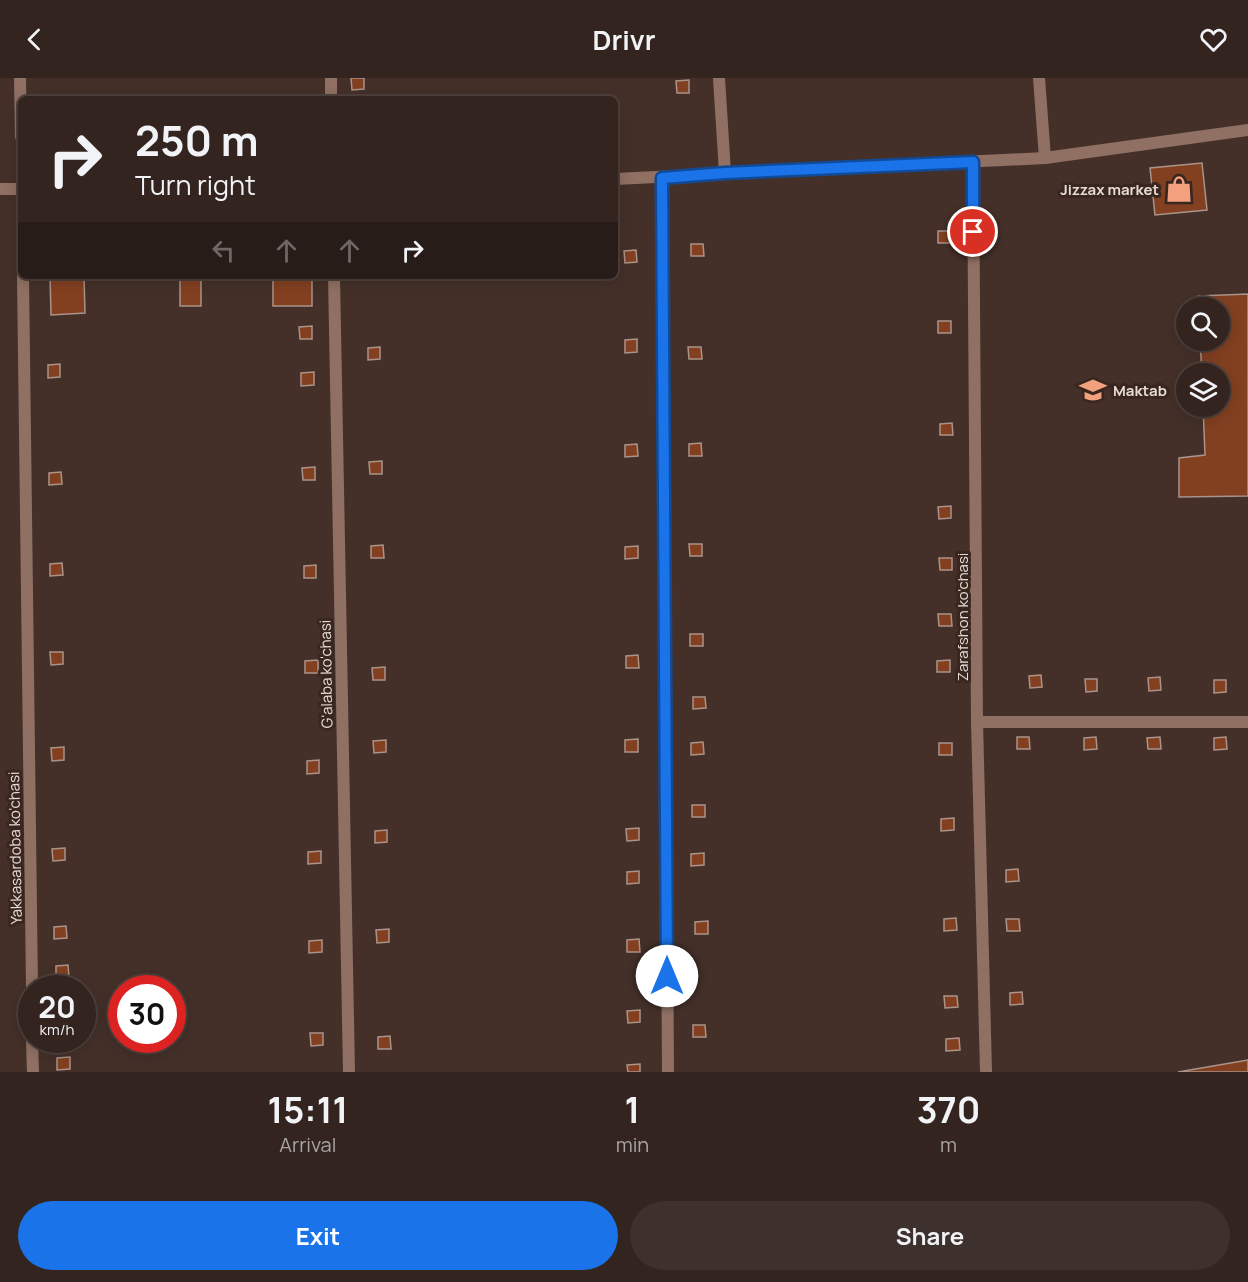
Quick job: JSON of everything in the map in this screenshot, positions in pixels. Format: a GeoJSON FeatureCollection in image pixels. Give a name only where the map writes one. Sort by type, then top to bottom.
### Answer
{"type":"FeatureCollection","features":[{"type":"Feature","properties":{"kind":"street"},"geometry":{"type":"LineString","coordinates":[[20,78],[20,96]]}},
{"type":"Feature","properties":{"kind":"street"},"geometry":{"type":"LineString","coordinates":[[331,78],[331,96]]}},
{"type":"Feature","properties":{"kind":"street"},"geometry":{"type":"LineString","coordinates":[[719,78],[725,173]]}},
{"type":"Feature","properties":{"kind":"street"},"geometry":{"type":"LineString","coordinates":[[1039,78],[1045,158]]}},
{"type":"Feature","properties":{"kind":"street"},"geometry":{"type":"LineString","coordinates":[[618,179],[1045,158],[1248,130]]}},
{"type":"Feature","properties":{"kind":"street","name":"Zarafshon ko'chasi"},"geometry":{"type":"LineString","coordinates":[[973,162],[977,722],[986,1072]]}},
{"type":"Feature","properties":{"kind":"street"},"geometry":{"type":"LineString","coordinates":[[662,178],[668,1072]]}},
{"type":"Feature","properties":{"kind":"street"},"geometry":{"type":"LineString","coordinates":[[0,189],[18,189]]}},
{"type":"Feature","properties":{"kind":"street","name":"Yakkasardoba ko'chasi"},"geometry":{"type":"LineString","coordinates":[[23,279],[32,975]]}},
{"type":"Feature","properties":{"kind":"street","name":"G'alaba ko'chasi"},"geometry":{"type":"LineString","coordinates":[[334,279],[349,1072]]}},
{"type":"Feature","properties":{"kind":"street"},"geometry":{"type":"LineString","coordinates":[[977,722],[1248,722]]}},
{"type":"Feature","properties":{"kind":"street"},"geometry":{"type":"LineString","coordinates":[[33,1053],[33,1072]]}},
{"type":"Feature","properties":{"kind":"building"},"geometry":{"type":"Polygon","coordinates":[[[351,78],[364,78],[364,89],[352,90],[351,78]]]}},
{"type":"Feature","properties":{"kind":"building"},"geometry":{"type":"Polygon","coordinates":[[[689,80],[689,93],[677,93],[676,81],[689,80]]]}},
{"type":"Feature","properties":{"kind":"building","name":"Jizzax market"},"geometry":{"type":"Polygon","coordinates":[[[1202,163],[1207,210],[1155,215],[1150,168],[1202,163]]]}},
{"type":"Feature","properties":{"kind":"building"},"geometry":{"type":"Polygon","coordinates":[[[938,231],[950,231],[951,243],[938,243],[938,231]]]}},
{"type":"Feature","properties":{"kind":"building"},"geometry":{"type":"Polygon","coordinates":[[[691,244],[703,244],[704,256],[691,256],[691,244]]]}},
{"type":"Feature","properties":{"kind":"building"},"geometry":{"type":"Polygon","coordinates":[[[636,250],[637,262],[625,263],[624,251],[636,250]]]}},
{"type":"Feature","properties":{"kind":"building"},"geometry":{"type":"Polygon","coordinates":[[[50,279],[84,279],[85,313],[51,315],[50,279]]]}},
{"type":"Feature","properties":{"kind":"building"},"geometry":{"type":"Polygon","coordinates":[[[180,279],[201,279],[201,306],[180,306],[180,279]]]}},
{"type":"Feature","properties":{"kind":"building"},"geometry":{"type":"Polygon","coordinates":[[[273,279],[312,279],[312,306],[273,306],[273,279]]]}},
{"type":"Feature","properties":{"kind":"building"},"geometry":{"type":"Polygon","coordinates":[[[1248,294],[1248,496],[1179,497],[1179,458],[1205,455],[1203,417],[1230,417],[1230,363],[1201,363],[1201,351],[1230,351],[1230,297],[1198,296],[1248,294]]]}},
{"type":"Feature","properties":{"kind":"building"},"geometry":{"type":"Polygon","coordinates":[[[938,321],[951,321],[951,333],[938,333],[938,321]]]}},
{"type":"Feature","properties":{"kind":"building"},"geometry":{"type":"Polygon","coordinates":[[[312,326],[312,339],[300,339],[299,327],[312,326]]]}},
{"type":"Feature","properties":{"kind":"building"},"geometry":{"type":"Polygon","coordinates":[[[637,339],[637,352],[625,353],[625,340],[637,339]]]}},
{"type":"Feature","properties":{"kind":"building"},"geometry":{"type":"Polygon","coordinates":[[[380,347],[380,359],[368,360],[368,348],[380,347]]]}},
{"type":"Feature","properties":{"kind":"building"},"geometry":{"type":"Polygon","coordinates":[[[688,347],[701,347],[702,359],[689,359],[688,347]]]}},
{"type":"Feature","properties":{"kind":"building"},"geometry":{"type":"Polygon","coordinates":[[[60,364],[60,377],[48,378],[48,365],[60,364]]]}},
{"type":"Feature","properties":{"kind":"building"},"geometry":{"type":"Polygon","coordinates":[[[314,372],[314,385],[301,386],[301,373],[314,372]]]}},
{"type":"Feature","properties":{"kind":"building"},"geometry":{"type":"Polygon","coordinates":[[[952,423],[953,435],[940,435],[940,424],[952,423]]]}},
{"type":"Feature","properties":{"kind":"building"},"geometry":{"type":"Polygon","coordinates":[[[701,443],[702,456],[689,456],[689,444],[701,443]]]}},
{"type":"Feature","properties":{"kind":"building"},"geometry":{"type":"Polygon","coordinates":[[[637,444],[638,456],[625,457],[625,445],[637,444]]]}},
{"type":"Feature","properties":{"kind":"building"},"geometry":{"type":"Polygon","coordinates":[[[382,461],[382,474],[370,474],[369,462],[382,461]]]}},
{"type":"Feature","properties":{"kind":"building"},"geometry":{"type":"Polygon","coordinates":[[[315,467],[315,480],[303,480],[302,468],[315,467]]]}},
{"type":"Feature","properties":{"kind":"building"},"geometry":{"type":"Polygon","coordinates":[[[61,472],[62,484],[49,485],[49,473],[61,472]]]}},
{"type":"Feature","properties":{"kind":"building"},"geometry":{"type":"Polygon","coordinates":[[[951,506],[951,518],[939,519],[938,507],[951,506]]]}},
{"type":"Feature","properties":{"kind":"building"},"geometry":{"type":"Polygon","coordinates":[[[689,544],[702,544],[702,556],[690,556],[689,544]]]}},
{"type":"Feature","properties":{"kind":"building"},"geometry":{"type":"Polygon","coordinates":[[[383,545],[384,558],[371,558],[371,546],[383,545]]]}},
{"type":"Feature","properties":{"kind":"building"},"geometry":{"type":"Polygon","coordinates":[[[638,546],[638,558],[625,559],[625,547],[638,546]]]}},
{"type":"Feature","properties":{"kind":"building"},"geometry":{"type":"Polygon","coordinates":[[[939,558],[952,558],[952,570],[940,570],[939,558]]]}},
{"type":"Feature","properties":{"kind":"building"},"geometry":{"type":"Polygon","coordinates":[[[62,563],[63,575],[50,576],[50,564],[62,563]]]}},
{"type":"Feature","properties":{"kind":"building"},"geometry":{"type":"Polygon","coordinates":[[[316,565],[316,578],[304,578],[304,566],[316,565]]]}},
{"type":"Feature","properties":{"kind":"building"},"geometry":{"type":"Polygon","coordinates":[[[938,614],[951,614],[952,626],[939,626],[938,614]]]}},
{"type":"Feature","properties":{"kind":"building"},"geometry":{"type":"Polygon","coordinates":[[[690,634],[703,634],[703,646],[690,646],[690,634]]]}},
{"type":"Feature","properties":{"kind":"building"},"geometry":{"type":"Polygon","coordinates":[[[50,652],[63,652],[63,664],[51,665],[50,652]]]}},
{"type":"Feature","properties":{"kind":"building"},"geometry":{"type":"Polygon","coordinates":[[[638,655],[639,668],[626,668],[626,656],[638,655]]]}},
{"type":"Feature","properties":{"kind":"building"},"geometry":{"type":"Polygon","coordinates":[[[318,660],[318,673],[305,673],[305,661],[318,660]]]}},
{"type":"Feature","properties":{"kind":"building"},"geometry":{"type":"Polygon","coordinates":[[[950,660],[950,672],[937,672],[937,661],[950,660]]]}},
{"type":"Feature","properties":{"kind":"building"},"geometry":{"type":"Polygon","coordinates":[[[385,667],[385,680],[373,680],[372,668],[385,667]]]}},
{"type":"Feature","properties":{"kind":"building"},"geometry":{"type":"Polygon","coordinates":[[[1041,675],[1042,687],[1030,688],[1029,676],[1041,675]]]}},
{"type":"Feature","properties":{"kind":"building"},"geometry":{"type":"Polygon","coordinates":[[[1160,677],[1161,690],[1149,691],[1148,678],[1160,677]]]}},
{"type":"Feature","properties":{"kind":"building"},"geometry":{"type":"Polygon","coordinates":[[[1085,679],[1097,679],[1097,691],[1086,692],[1085,679]]]}},
{"type":"Feature","properties":{"kind":"building"},"geometry":{"type":"Polygon","coordinates":[[[1214,680],[1226,680],[1226,692],[1214,693],[1214,680]]]}},
{"type":"Feature","properties":{"kind":"building"},"geometry":{"type":"Polygon","coordinates":[[[693,697],[705,697],[706,708],[693,709],[693,697]]]}},
{"type":"Feature","properties":{"kind":"building"},"geometry":{"type":"Polygon","coordinates":[[[1017,737],[1029,737],[1030,749],[1017,749],[1017,737]]]}},
{"type":"Feature","properties":{"kind":"building"},"geometry":{"type":"Polygon","coordinates":[[[1096,737],[1097,749],[1084,750],[1084,738],[1096,737]]]}},
{"type":"Feature","properties":{"kind":"building"},"geometry":{"type":"Polygon","coordinates":[[[1160,737],[1161,749],[1148,749],[1147,738],[1160,737]]]}},
{"type":"Feature","properties":{"kind":"building"},"geometry":{"type":"Polygon","coordinates":[[[1226,737],[1227,749],[1214,750],[1214,738],[1226,737]]]}},
{"type":"Feature","properties":{"kind":"building"},"geometry":{"type":"Polygon","coordinates":[[[638,739],[638,752],[625,752],[625,740],[638,739]]]}},
{"type":"Feature","properties":{"kind":"building"},"geometry":{"type":"Polygon","coordinates":[[[386,740],[386,752],[374,753],[373,741],[386,740]]]}},
{"type":"Feature","properties":{"kind":"building"},"geometry":{"type":"Polygon","coordinates":[[[703,742],[704,754],[691,755],[691,743],[703,742]]]}},
{"type":"Feature","properties":{"kind":"building"},"geometry":{"type":"Polygon","coordinates":[[[939,743],[952,743],[952,755],[939,755],[939,743]]]}},
{"type":"Feature","properties":{"kind":"building"},"geometry":{"type":"Polygon","coordinates":[[[64,747],[64,760],[52,761],[51,748],[64,747]]]}},
{"type":"Feature","properties":{"kind":"building"},"geometry":{"type":"Polygon","coordinates":[[[319,760],[319,773],[307,774],[307,761],[319,760]]]}},
{"type":"Feature","properties":{"kind":"building"},"geometry":{"type":"Polygon","coordinates":[[[692,805],[705,805],[705,817],[692,817],[692,805]]]}},
{"type":"Feature","properties":{"kind":"building"},"geometry":{"type":"Polygon","coordinates":[[[954,818],[954,830],[941,831],[941,819],[954,818]]]}},
{"type":"Feature","properties":{"kind":"building"},"geometry":{"type":"Polygon","coordinates":[[[639,828],[639,840],[627,841],[626,829],[639,828]]]}},
{"type":"Feature","properties":{"kind":"building"},"geometry":{"type":"Polygon","coordinates":[[[387,830],[387,842],[375,843],[375,831],[387,830]]]}},
{"type":"Feature","properties":{"kind":"building"},"geometry":{"type":"Polygon","coordinates":[[[65,848],[65,860],[53,861],[52,849],[65,848]]]}},
{"type":"Feature","properties":{"kind":"building"},"geometry":{"type":"Polygon","coordinates":[[[321,851],[321,863],[308,864],[308,852],[321,851]]]}},
{"type":"Feature","properties":{"kind":"building"},"geometry":{"type":"Polygon","coordinates":[[[704,853],[704,865],[691,866],[691,854],[704,853]]]}},
{"type":"Feature","properties":{"kind":"building"},"geometry":{"type":"Polygon","coordinates":[[[1018,869],[1019,881],[1006,882],[1006,870],[1018,869]]]}},
{"type":"Feature","properties":{"kind":"building"},"geometry":{"type":"Polygon","coordinates":[[[639,871],[639,883],[627,884],[627,872],[639,871]]]}},
{"type":"Feature","properties":{"kind":"building"},"geometry":{"type":"Polygon","coordinates":[[[956,918],[957,930],[944,931],[944,919],[956,918]]]}},
{"type":"Feature","properties":{"kind":"building"},"geometry":{"type":"Polygon","coordinates":[[[1006,919],[1019,919],[1020,931],[1007,931],[1006,919]]]}},
{"type":"Feature","properties":{"kind":"building"},"geometry":{"type":"Polygon","coordinates":[[[708,921],[708,934],[695,934],[695,922],[708,921]]]}},
{"type":"Feature","properties":{"kind":"building"},"geometry":{"type":"Polygon","coordinates":[[[66,926],[67,938],[54,939],[54,927],[66,926]]]}},
{"type":"Feature","properties":{"kind":"building"},"geometry":{"type":"Polygon","coordinates":[[[389,929],[389,942],[377,943],[376,930],[389,929]]]}},
{"type":"Feature","properties":{"kind":"building"},"geometry":{"type":"Polygon","coordinates":[[[639,939],[640,952],[627,952],[627,940],[639,939]]]}},
{"type":"Feature","properties":{"kind":"building"},"geometry":{"type":"Polygon","coordinates":[[[322,940],[322,952],[309,953],[309,941],[322,940]]]}},
{"type":"Feature","properties":{"kind":"building"},"geometry":{"type":"Polygon","coordinates":[[[68,965],[69,975],[56,975],[56,966],[68,965]]]}},
{"type":"Feature","properties":{"kind":"building"},"geometry":{"type":"Polygon","coordinates":[[[1022,992],[1023,1004],[1010,1005],[1010,993],[1022,992]]]}},
{"type":"Feature","properties":{"kind":"building"},"geometry":{"type":"Polygon","coordinates":[[[944,996],[957,996],[958,1007],[945,1008],[944,996]]]}},
{"type":"Feature","properties":{"kind":"building"},"geometry":{"type":"Polygon","coordinates":[[[640,1010],[640,1022],[628,1023],[627,1011],[640,1010]]]}},
{"type":"Feature","properties":{"kind":"building"},"geometry":{"type":"Polygon","coordinates":[[[693,1025],[705,1025],[706,1037],[693,1037],[693,1025]]]}},
{"type":"Feature","properties":{"kind":"building"},"geometry":{"type":"Polygon","coordinates":[[[310,1033],[323,1033],[323,1045],[311,1046],[310,1033]]]}},
{"type":"Feature","properties":{"kind":"building"},"geometry":{"type":"Polygon","coordinates":[[[390,1036],[391,1049],[378,1049],[378,1037],[390,1036]]]}},
{"type":"Feature","properties":{"kind":"building"},"geometry":{"type":"Polygon","coordinates":[[[959,1038],[960,1050],[946,1051],[946,1039],[959,1038]]]}},
{"type":"Feature","properties":{"kind":"building"},"geometry":{"type":"Polygon","coordinates":[[[70,1057],[70,1069],[57,1070],[57,1058],[70,1057]]]}},
{"type":"Feature","properties":{"kind":"building"},"geometry":{"type":"Polygon","coordinates":[[[1248,1060],[1248,1072],[1178,1072],[1248,1060]]]}},
{"type":"Feature","properties":{"kind":"building"},"geometry":{"type":"Polygon","coordinates":[[[640,1064],[640,1072],[628,1072],[627,1065],[640,1064]]]}},
{"type":"Feature","properties":{"kind":"place","name":"Jizzax market"},"geometry":{"type":"Point","coordinates":[1179,189]}},
{"type":"Feature","properties":{"kind":"place","name":"Maktab"},"geometry":{"type":"Point","coordinates":[1093,390]}},
{"type":"Feature","properties":{"kind":"route"},"geometry":{"type":"LineString","coordinates":[[667,976],[662,178],[973,162],[973,232]]}}]}
